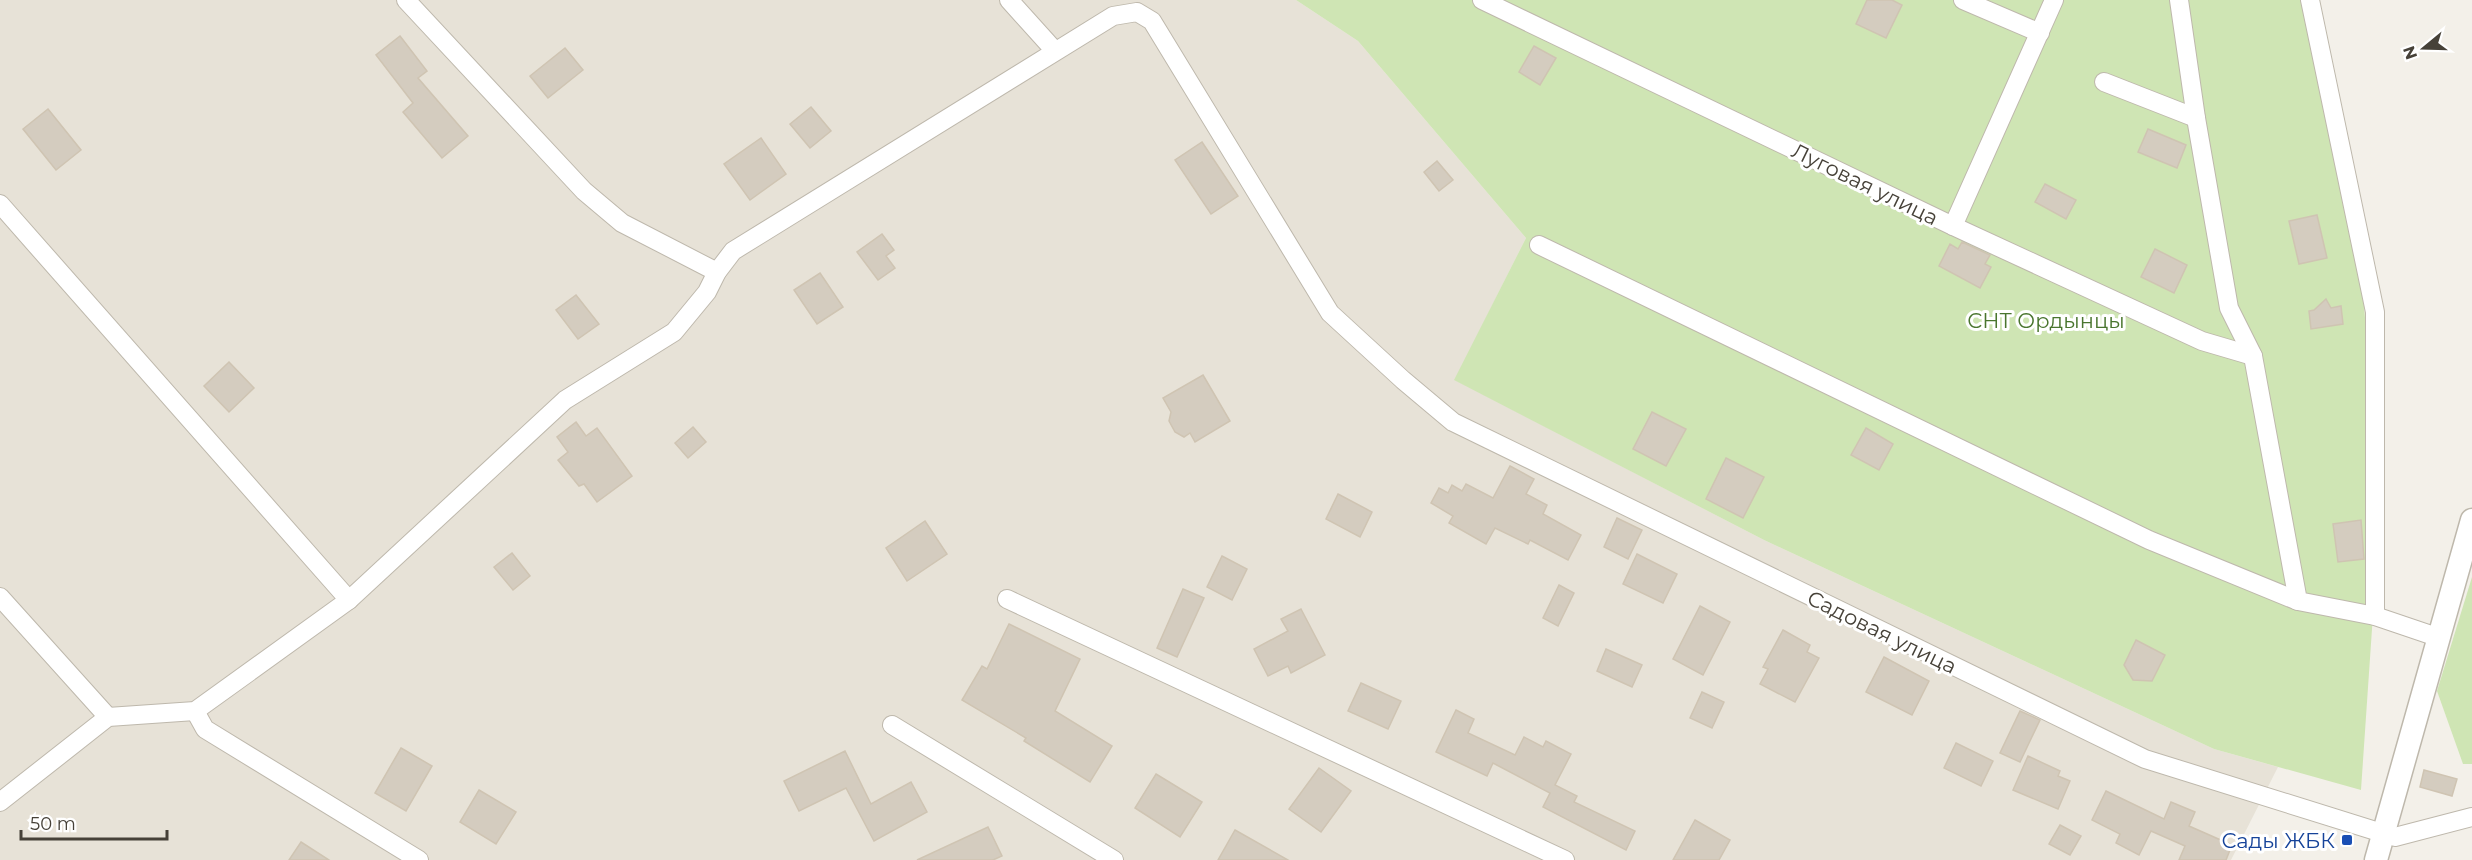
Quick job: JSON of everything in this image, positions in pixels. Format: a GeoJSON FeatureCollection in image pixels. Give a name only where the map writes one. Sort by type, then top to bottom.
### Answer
{"type":"FeatureCollection","features":[{"type":"Feature","properties":{"kind":"street"},"geometry":{"type":"LineString","coordinates":[[406,0],[584,191],[622,224],[717,272]]}},
{"type":"Feature","properties":{"kind":"street"},"geometry":{"type":"LineString","coordinates":[[1009,0],[1055,51]]}},
{"type":"Feature","properties":{"kind":"street","name":"Луговая улица"},"geometry":{"type":"LineString","coordinates":[[1482,0],[1953,226],[2202,341],[2253,356]]}},
{"type":"Feature","properties":{"kind":"street"},"geometry":{"type":"LineString","coordinates":[[1963,0],[2040,33]]}},
{"type":"Feature","properties":{"kind":"street"},"geometry":{"type":"LineString","coordinates":[[1953,226],[2054,0]]}},
{"type":"Feature","properties":{"kind":"street"},"geometry":{"type":"LineString","coordinates":[[2179,0],[2196,118],[2229,308],[2253,356],[2298,601]]}},
{"type":"Feature","properties":{"kind":"street"},"geometry":{"type":"LineString","coordinates":[[2310,0],[2375,312],[2375,616]]}},
{"type":"Feature","properties":{"kind":"street","name":"Садовая улица"},"geometry":{"type":"LineString","coordinates":[[195,711],[349,600],[565,400],[674,332],[707,292],[717,272],[733,251],[1113,16],[1137,12],[1152,21],[1330,313],[1453,422],[2145,759],[2384,835]]}},
{"type":"Feature","properties":{"kind":"street"},"geometry":{"type":"LineString","coordinates":[[2104,82],[2196,118]]}},
{"type":"Feature","properties":{"kind":"street"},"geometry":{"type":"LineString","coordinates":[[0,204],[349,600]]}},
{"type":"Feature","properties":{"kind":"street"},"geometry":{"type":"LineString","coordinates":[[1539,245],[2149,540],[2298,601],[2375,616],[2437,637]]}},
{"type":"Feature","properties":{"kind":"street"},"geometry":{"type":"LineString","coordinates":[[2376,860],[2437,637],[2472,520]]}},
{"type":"Feature","properties":{"kind":"street"},"geometry":{"type":"LineString","coordinates":[[0,597],[108,717]]}},
{"type":"Feature","properties":{"kind":"street"},"geometry":{"type":"LineString","coordinates":[[1007,599],[1566,860]]}},
{"type":"Feature","properties":{"kind":"street"},"geometry":{"type":"LineString","coordinates":[[0,802],[108,717],[195,711],[205,729],[419,860]]}},
{"type":"Feature","properties":{"kind":"street"},"geometry":{"type":"LineString","coordinates":[[892,725],[1114,860]]}},
{"type":"Feature","properties":{"kind":"street"},"geometry":{"type":"LineString","coordinates":[[2384,835],[2395,837],[2472,817]]}},
{"type":"Feature","properties":{"kind":"shaded area"},"geometry":{"type":"Polygon","coordinates":[[[0,0],[1296,0],[1358,41],[1526,238],[1455,380],[1764,540],[2214,749],[2278,767],[2231,860],[0,860],[0,0]]]}},
{"type":"Feature","properties":{"kind":"green space","name":"СНТ Ордынцы"},"geometry":{"type":"Polygon","coordinates":[[[1296,0],[2304,0],[2361,266],[2380,512],[2361,790],[2214,749],[1764,540],[1454,380],[1526,238],[1358,41],[1296,0]]]}},
{"type":"Feature","properties":{"kind":"green space"},"geometry":{"type":"Polygon","coordinates":[[[2472,577],[2472,764],[2463,764],[2437,691],[2472,577]]]}},
{"type":"Feature","properties":{"kind":"building"},"geometry":{"type":"Polygon","coordinates":[[[1867,0],[1892,0],[1902,5],[1886,38],[1856,24],[1867,0]]]}},
{"type":"Feature","properties":{"kind":"building"},"geometry":{"type":"Polygon","coordinates":[[[400,36],[427,71],[418,78],[468,136],[442,158],[403,112],[413,103],[376,55],[400,36]]]}},
{"type":"Feature","properties":{"kind":"building"},"geometry":{"type":"Polygon","coordinates":[[[1534,46],[1556,58],[1540,85],[1519,72],[1534,46]]]}},
{"type":"Feature","properties":{"kind":"building"},"geometry":{"type":"Polygon","coordinates":[[[565,48],[583,70],[548,98],[530,76],[565,48]]]}},
{"type":"Feature","properties":{"kind":"building"},"geometry":{"type":"Polygon","coordinates":[[[811,107],[831,131],[810,148],[790,124],[811,107]]]}},
{"type":"Feature","properties":{"kind":"building"},"geometry":{"type":"Polygon","coordinates":[[[48,109],[81,150],[56,170],[23,129],[48,109]]]}},
{"type":"Feature","properties":{"kind":"building"},"geometry":{"type":"Polygon","coordinates":[[[2148,129],[2186,145],[2177,168],[2138,152],[2148,129]]]}},
{"type":"Feature","properties":{"kind":"building"},"geometry":{"type":"Polygon","coordinates":[[[761,138],[786,174],[750,200],[724,164],[761,138]]]}},
{"type":"Feature","properties":{"kind":"building"},"geometry":{"type":"Polygon","coordinates":[[[1202,142],[1238,196],[1211,214],[1175,160],[1202,142]]]}},
{"type":"Feature","properties":{"kind":"building"},"geometry":{"type":"Polygon","coordinates":[[[1437,161],[1453,180],[1439,191],[1424,172],[1437,161]]]}},
{"type":"Feature","properties":{"kind":"building"},"geometry":{"type":"Polygon","coordinates":[[[2045,184],[2076,200],[2066,219],[2035,202],[2045,184]]]}},
{"type":"Feature","properties":{"kind":"building"},"geometry":{"type":"Polygon","coordinates":[[[2317,215],[2327,258],[2299,264],[2289,221],[2317,215]]]}},
{"type":"Feature","properties":{"kind":"building"},"geometry":{"type":"Polygon","coordinates":[[[882,234],[894,250],[886,256],[895,268],[878,280],[857,252],[882,234]]]}},
{"type":"Feature","properties":{"kind":"building"},"geometry":{"type":"Polygon","coordinates":[[[1962,242],[1990,255],[1985,264],[1991,267],[1980,288],[1939,266],[1950,244],[1958,249],[1962,242]]]}},
{"type":"Feature","properties":{"kind":"building"},"geometry":{"type":"Polygon","coordinates":[[[2155,249],[2187,265],[2174,293],[2141,277],[2155,249]]]}},
{"type":"Feature","properties":{"kind":"building"},"geometry":{"type":"Polygon","coordinates":[[[820,273],[843,307],[817,324],[794,290],[820,273]]]}},
{"type":"Feature","properties":{"kind":"building"},"geometry":{"type":"Polygon","coordinates":[[[576,295],[599,324],[578,339],[556,310],[576,295]]]}},
{"type":"Feature","properties":{"kind":"building"},"geometry":{"type":"Polygon","coordinates":[[[2326,299],[2331,308],[2341,306],[2343,324],[2311,329],[2309,311],[2314,310],[2326,299]]]}},
{"type":"Feature","properties":{"kind":"building"},"geometry":{"type":"Polygon","coordinates":[[[229,362],[254,388],[229,412],[204,386],[229,362]]]}},
{"type":"Feature","properties":{"kind":"building"},"geometry":{"type":"Polygon","coordinates":[[[1203,375],[1230,421],[1195,442],[1190,433],[1184,437],[1175,432],[1169,421],[1171,412],[1163,398],[1203,375]]]}},
{"type":"Feature","properties":{"kind":"building"},"geometry":{"type":"Polygon","coordinates":[[[1652,412],[1686,429],[1666,466],[1633,449],[1652,412]]]}},
{"type":"Feature","properties":{"kind":"building"},"geometry":{"type":"Polygon","coordinates":[[[576,422],[586,436],[597,428],[632,476],[597,502],[584,484],[579,486],[558,460],[568,452],[557,437],[576,422]]]}},
{"type":"Feature","properties":{"kind":"building"},"geometry":{"type":"Polygon","coordinates":[[[693,427],[706,442],[688,458],[675,443],[693,427]]]}},
{"type":"Feature","properties":{"kind":"building"},"geometry":{"type":"Polygon","coordinates":[[[1866,428],[1893,444],[1879,470],[1851,455],[1866,428]]]}},
{"type":"Feature","properties":{"kind":"building"},"geometry":{"type":"Polygon","coordinates":[[[1726,458],[1764,477],[1743,518],[1706,499],[1726,458]]]}},
{"type":"Feature","properties":{"kind":"building"},"geometry":{"type":"Polygon","coordinates":[[[1510,466],[1534,479],[1526,494],[1547,505],[1543,514],[1581,535],[1568,560],[1530,540],[1528,544],[1495,528],[1486,544],[1449,523],[1453,516],[1431,503],[1439,488],[1448,493],[1452,485],[1462,491],[1466,484],[1493,498],[1510,466]]]}},
{"type":"Feature","properties":{"kind":"building"},"geometry":{"type":"Polygon","coordinates":[[[1338,494],[1372,512],[1360,537],[1326,519],[1338,494]]]}},
{"type":"Feature","properties":{"kind":"building"},"geometry":{"type":"Polygon","coordinates":[[[1617,518],[1642,530],[1628,559],[1604,547],[1617,518]]]}},
{"type":"Feature","properties":{"kind":"building"},"geometry":{"type":"Polygon","coordinates":[[[2361,520],[2364,559],[2338,562],[2333,524],[2361,520]]]}},
{"type":"Feature","properties":{"kind":"building"},"geometry":{"type":"Polygon","coordinates":[[[925,521],[947,554],[907,581],[886,548],[925,521]]]}},
{"type":"Feature","properties":{"kind":"building"},"geometry":{"type":"Polygon","coordinates":[[[512,553],[530,576],[513,590],[494,567],[512,553]]]}},
{"type":"Feature","properties":{"kind":"building"},"geometry":{"type":"Polygon","coordinates":[[[1637,554],[1677,574],[1663,603],[1623,584],[1637,554]]]}},
{"type":"Feature","properties":{"kind":"building"},"geometry":{"type":"Polygon","coordinates":[[[1222,556],[1247,569],[1232,600],[1207,587],[1222,556]]]}},
{"type":"Feature","properties":{"kind":"building"},"geometry":{"type":"Polygon","coordinates":[[[1559,585],[1574,593],[1558,626],[1543,618],[1559,585]]]}},
{"type":"Feature","properties":{"kind":"building"},"geometry":{"type":"Polygon","coordinates":[[[1183,589],[1204,598],[1177,657],[1157,648],[1183,589]]]}},
{"type":"Feature","properties":{"kind":"building"},"geometry":{"type":"Polygon","coordinates":[[[1700,606],[1730,622],[1703,675],[1673,659],[1700,606]]]}},
{"type":"Feature","properties":{"kind":"building"},"geometry":{"type":"Polygon","coordinates":[[[1301,609],[1325,655],[1291,673],[1288,666],[1268,676],[1254,649],[1288,631],[1281,619],[1301,609]]]}},
{"type":"Feature","properties":{"kind":"building"},"geometry":{"type":"Polygon","coordinates":[[[1009,624],[1080,659],[1055,711],[1112,746],[1090,782],[1024,741],[1026,738],[962,700],[982,666],[987,669],[1009,624]]]}},
{"type":"Feature","properties":{"kind":"building"},"geometry":{"type":"Polygon","coordinates":[[[1783,630],[1810,645],[1807,652],[1819,658],[1795,702],[1760,684],[1768,669],[1763,667],[1783,630]]]}},
{"type":"Feature","properties":{"kind":"building"},"geometry":{"type":"Polygon","coordinates":[[[2136,640],[2165,655],[2152,681],[2133,680],[2124,665],[2136,640]]]}},
{"type":"Feature","properties":{"kind":"building"},"geometry":{"type":"Polygon","coordinates":[[[1606,649],[1642,665],[1632,687],[1597,671],[1606,649]]]}},
{"type":"Feature","properties":{"kind":"building"},"geometry":{"type":"Polygon","coordinates":[[[1884,657],[1929,681],[1912,715],[1866,692],[1884,657]]]}},
{"type":"Feature","properties":{"kind":"building"},"geometry":{"type":"Polygon","coordinates":[[[1361,683],[1401,701],[1388,729],[1348,711],[1361,683]]]}},
{"type":"Feature","properties":{"kind":"building"},"geometry":{"type":"Polygon","coordinates":[[[1702,692],[1724,702],[1712,728],[1690,718],[1702,692]]]}},
{"type":"Feature","properties":{"kind":"building"},"geometry":{"type":"Polygon","coordinates":[[[1456,710],[1474,719],[1468,733],[1515,755],[1524,737],[1543,747],[1546,741],[1571,754],[1555,785],[1577,796],[1574,802],[1635,831],[1626,850],[1543,807],[1550,793],[1493,763],[1487,776],[1436,752],[1456,710]]]}},
{"type":"Feature","properties":{"kind":"building"},"geometry":{"type":"Polygon","coordinates":[[[2020,711],[2040,720],[2020,762],[2000,753],[2020,711]]]}},
{"type":"Feature","properties":{"kind":"building"},"geometry":{"type":"Polygon","coordinates":[[[1956,743],[1993,761],[1981,786],[1944,768],[1956,743]]]}},
{"type":"Feature","properties":{"kind":"building"},"geometry":{"type":"Polygon","coordinates":[[[401,748],[432,766],[406,811],[375,793],[401,748]]]}},
{"type":"Feature","properties":{"kind":"building"},"geometry":{"type":"Polygon","coordinates":[[[845,751],[871,804],[911,782],[927,812],[874,841],[846,788],[799,811],[784,781],[845,751]]]}},
{"type":"Feature","properties":{"kind":"building"},"geometry":{"type":"Polygon","coordinates":[[[2028,756],[2060,771],[2058,776],[2070,781],[2058,809],[2013,790],[2028,756]]]}},
{"type":"Feature","properties":{"kind":"building"},"geometry":{"type":"Polygon","coordinates":[[[1319,768],[1351,791],[1321,832],[1289,809],[1319,768]]]}},
{"type":"Feature","properties":{"kind":"building"},"geometry":{"type":"Polygon","coordinates":[[[2424,770],[2457,779],[2452,796],[2420,787],[2424,770]]]}},
{"type":"Feature","properties":{"kind":"building"},"geometry":{"type":"Polygon","coordinates":[[[1156,774],[1202,802],[1180,837],[1135,808],[1156,774]]]}},
{"type":"Feature","properties":{"kind":"building"},"geometry":{"type":"Polygon","coordinates":[[[479,790],[516,812],[496,844],[460,822],[479,790]]]}},
{"type":"Feature","properties":{"kind":"building"},"geometry":{"type":"Polygon","coordinates":[[[2106,791],[2164,819],[2171,802],[2195,812],[2189,826],[2232,845],[2226,860],[2179,860],[2185,846],[2151,831],[2139,855],[2116,843],[2120,834],[2092,820],[2106,791]]]}},
{"type":"Feature","properties":{"kind":"building"},"geometry":{"type":"Polygon","coordinates":[[[1695,820],[1730,840],[1719,860],[1673,860],[1695,820]]]}},
{"type":"Feature","properties":{"kind":"building"},"geometry":{"type":"Polygon","coordinates":[[[2060,825],[2081,836],[2070,855],[2049,844],[2060,825]]]}},
{"type":"Feature","properties":{"kind":"building"},"geometry":{"type":"Polygon","coordinates":[[[988,827],[1002,856],[993,860],[917,860],[988,827]]]}},
{"type":"Feature","properties":{"kind":"building"},"geometry":{"type":"Polygon","coordinates":[[[1235,830],[1288,860],[1218,860],[1235,830]]]}},
{"type":"Feature","properties":{"kind":"building"},"geometry":{"type":"Polygon","coordinates":[[[301,842],[329,860],[289,860],[301,842]]]}},
{"type":"Feature","properties":{"kind":"place","name":"Сады ЖБК"},"geometry":{"type":"Point","coordinates":[2347,840]}}]}
